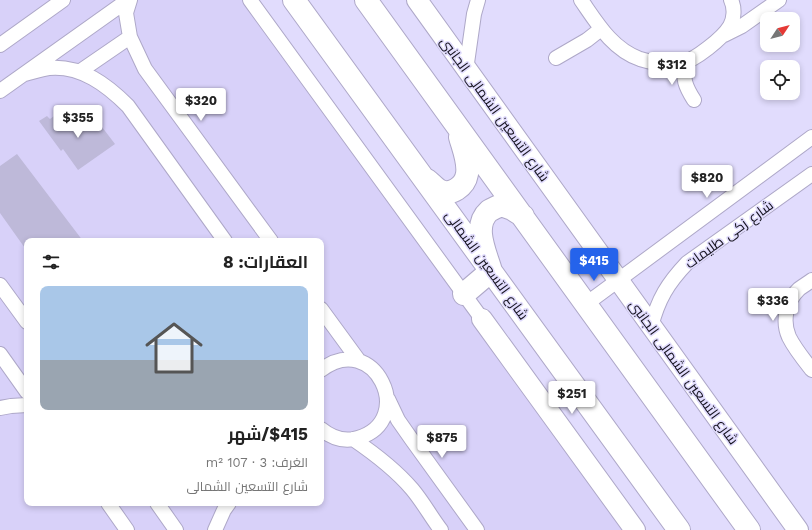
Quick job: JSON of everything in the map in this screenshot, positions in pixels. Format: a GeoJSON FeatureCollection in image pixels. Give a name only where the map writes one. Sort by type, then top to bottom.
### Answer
{"type":"FeatureCollection","features":[{"type":"Feature","properties":{"kind":"main road","name":"شارع التسعين الشمالى"},"geometry":{"type":"LineString","coordinates":[[294,0],[679,530]]}},
{"type":"Feature","properties":{"kind":"main road"},"geometry":{"type":"LineString","coordinates":[[366,0],[749,530]]}},
{"type":"Feature","properties":{"kind":"main road","name":"شارع التسعين الشمالى الجانبى"},"geometry":{"type":"LineString","coordinates":[[416,0],[798,530]]}},
{"type":"Feature","properties":{"kind":"main road"},"geometry":{"type":"LineString","coordinates":[[423,177],[439,191],[449,193],[464,183],[467,175],[467,166],[457,127]]}},
{"type":"Feature","properties":{"kind":"main road"},"geometry":{"type":"LineString","coordinates":[[464,294],[492,271],[480,232],[482,220],[490,211],[501,205],[512,209],[523,216]]}},
{"type":"Feature","properties":{"kind":"main road"},"geometry":{"type":"LineString","coordinates":[[482,319],[635,530]]}},
{"type":"Feature","properties":{"kind":"street"},"geometry":{"type":"LineString","coordinates":[[0,45],[63,0]]}},
{"type":"Feature","properties":{"kind":"street"},"geometry":{"type":"LineString","coordinates":[[129,0],[126,13],[130,37],[145,68],[269,238]]}},
{"type":"Feature","properties":{"kind":"street"},"geometry":{"type":"LineString","coordinates":[[0,91],[129,0]]}},
{"type":"Feature","properties":{"kind":"street"},"geometry":{"type":"LineString","coordinates":[[250,0],[482,319]]}},
{"type":"Feature","properties":{"kind":"street"},"geometry":{"type":"LineString","coordinates":[[466,70],[474,14],[478,0]]}},
{"type":"Feature","properties":{"kind":"street"},"geometry":{"type":"LineString","coordinates":[[581,0],[612,42],[640,59],[656,63],[671,64],[684,63],[697,57],[723,35],[730,26],[734,14],[731,0]]}},
{"type":"Feature","properties":{"kind":"street"},"geometry":{"type":"LineString","coordinates":[[723,35],[747,24],[779,0]]}},
{"type":"Feature","properties":{"kind":"street"},"geometry":{"type":"LineString","coordinates":[[556,58],[587,40],[601,29]]}},
{"type":"Feature","properties":{"kind":"street"},"geometry":{"type":"LineString","coordinates":[[79,72],[130,37]]}},
{"type":"Feature","properties":{"kind":"street"},"geometry":{"type":"LineString","coordinates":[[684,63],[683,76],[687,89],[694,100]]}},
{"type":"Feature","properties":{"kind":"street"},"geometry":{"type":"LineString","coordinates":[[25,74],[49,68],[68,68],[90,76],[111,89],[128,106],[223,238]]}},
{"type":"Feature","properties":{"kind":"street","name":"شارع زكى طليمات"},"geometry":{"type":"LineString","coordinates":[[586,304],[812,137]]}},
{"type":"Feature","properties":{"kind":"street","name":"شارع زكى طليمات"},"geometry":{"type":"LineString","coordinates":[[651,327],[656,309],[664,292],[674,276],[687,263],[812,174]]}},
{"type":"Feature","properties":{"kind":"street"},"geometry":{"type":"LineString","coordinates":[[812,280],[800,288],[793,296],[788,306],[786,316],[786,327],[789,337],[812,370]]}},
{"type":"Feature","properties":{"kind":"street"},"geometry":{"type":"LineString","coordinates":[[0,285],[24,318]]}},
{"type":"Feature","properties":{"kind":"street"},"geometry":{"type":"LineString","coordinates":[[324,313],[359,361]]}},
{"type":"Feature","properties":{"kind":"street"},"geometry":{"type":"LineString","coordinates":[[0,354],[24,388]]}},
{"type":"Feature","properties":{"kind":"street"},"geometry":{"type":"LineString","coordinates":[[324,367],[329,363],[344,359],[359,361],[370,366],[379,375],[385,386],[388,399],[398,420],[477,530]]}},
{"type":"Feature","properties":{"kind":"street"},"geometry":{"type":"LineString","coordinates":[[325,435],[343,439],[354,439],[364,436],[374,430],[381,421],[386,410],[388,399]]}},
{"type":"Feature","properties":{"kind":"street"},"geometry":{"type":"LineString","coordinates":[[0,408],[24,405]]}},
{"type":"Feature","properties":{"kind":"street"},"geometry":{"type":"LineString","coordinates":[[354,439],[385,462],[400,476],[413,490],[441,530]]}},
{"type":"Feature","properties":{"kind":"street"},"geometry":{"type":"LineString","coordinates":[[110,506],[127,530]]}},
{"type":"Feature","properties":{"kind":"street"},"geometry":{"type":"LineString","coordinates":[[159,506],[176,530]]}},
{"type":"Feature","properties":{"kind":"street"},"geometry":{"type":"LineString","coordinates":[[215,530],[227,506]]}},
{"type":"Feature","properties":{"kind":"shaded area"},"geometry":{"type":"Polygon","coordinates":[[[0,0],[254,0],[628,530],[0,530],[0,0]]]}},
{"type":"Feature","properties":{"kind":"building"},"geometry":{"type":"Polygon","coordinates":[[[57,114],[62,122],[71,115],[75,121],[82,118],[87,118],[97,130],[102,127],[115,144],[78,170],[63,149],[61,151],[39,121],[47,116],[50,119],[57,114]]]}},
{"type":"Feature","properties":{"kind":"building"},"geometry":{"type":"Polygon","coordinates":[[[17,154],[81,238],[24,238],[24,247],[0,213],[0,166],[17,154]]]}}]}
